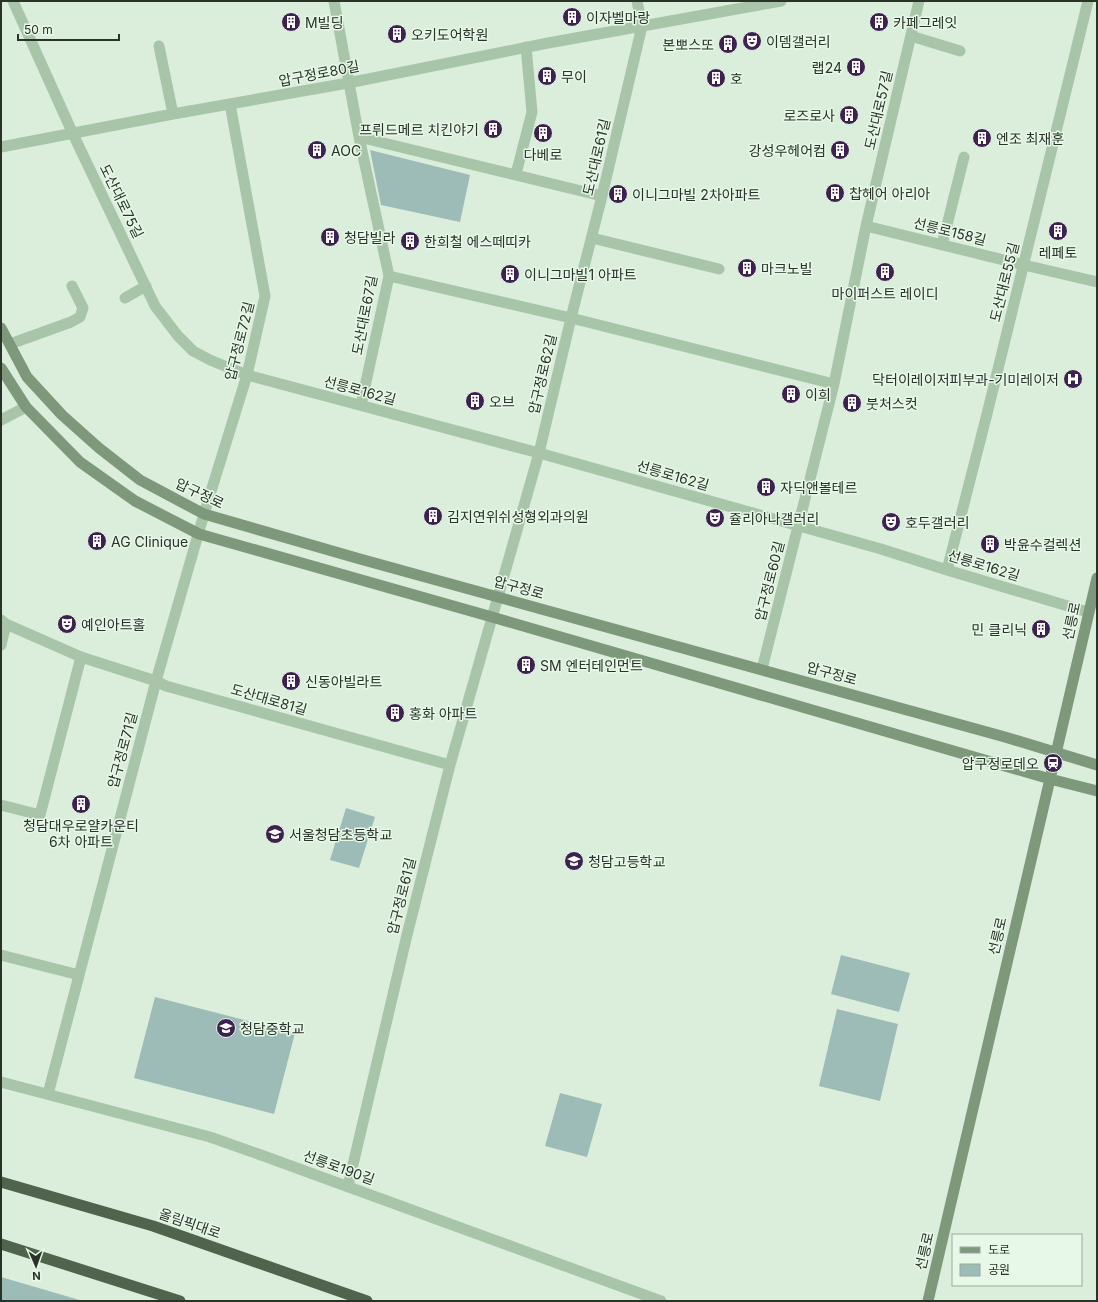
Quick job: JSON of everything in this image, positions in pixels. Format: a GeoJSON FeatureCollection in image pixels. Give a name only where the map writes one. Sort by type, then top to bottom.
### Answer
{"type":"FeatureCollection","features":[{"type":"Feature","properties":{"kind":"highway","name":"올림픽대로"},"geometry":{"type":"LineString","coordinates":[[1,1182],[153,1226],[367,1301]]}},
{"type":"Feature","properties":{"kind":"highway"},"geometry":{"type":"LineString","coordinates":[[1,1244],[180,1301]]}},
{"type":"Feature","properties":{"kind":"main road","name":"압구정로"},"geometry":{"type":"LineString","coordinates":[[1,328],[27,377],[62,415],[140,480],[204,514],[360,559],[1005,737],[1097,765]]}},
{"type":"Feature","properties":{"kind":"main road"},"geometry":{"type":"LineString","coordinates":[[1,368],[26,407],[80,462],[135,501],[199,534],[492,617],[1050,779],[1097,791]]}},
{"type":"Feature","properties":{"kind":"main road","name":"선릉로"},"geometry":{"type":"LineString","coordinates":[[928,1301],[1097,578]]}},
{"type":"Feature","properties":{"kind":"street","name":"도산대로75길"},"geometry":{"type":"LineString","coordinates":[[13,1],[73,134],[155,306],[178,336],[193,351],[210,360],[247,375]]}},
{"type":"Feature","properties":{"kind":"street","name":"도산대로67길"},"geometry":{"type":"LineString","coordinates":[[334,1],[348,83],[389,276],[361,405]]}},
{"type":"Feature","properties":{"kind":"street","name":"도산대로61길"},"geometry":{"type":"LineString","coordinates":[[571,318],[592,238],[642,26],[637,1]]}},
{"type":"Feature","properties":{"kind":"street","name":"압구정로80길"},"geometry":{"type":"LineString","coordinates":[[1,147],[173,114],[348,83],[526,47],[781,1]]}},
{"type":"Feature","properties":{"kind":"street","name":"도산대로57길"},"geometry":{"type":"LineString","coordinates":[[866,226],[919,1]]}},
{"type":"Feature","properties":{"kind":"street","name":"도산대로55길"},"geometry":{"type":"LineString","coordinates":[[947,570],[1024,265],[1088,1]]}},
{"type":"Feature","properties":{"kind":"street"},"geometry":{"type":"LineString","coordinates":[[911,36],[960,51]]}},
{"type":"Feature","properties":{"kind":"street"},"geometry":{"type":"LineString","coordinates":[[159,46],[173,114]]}},
{"type":"Feature","properties":{"kind":"street"},"geometry":{"type":"LineString","coordinates":[[516,174],[532,112],[526,47]]}},
{"type":"Feature","properties":{"kind":"street","name":"압구정로72길"},"geometry":{"type":"LineString","coordinates":[[199,534],[247,375],[265,296],[230,104]]}},
{"type":"Feature","properties":{"kind":"street"},"geometry":{"type":"LineString","coordinates":[[359,137],[602,196]]}},
{"type":"Feature","properties":{"kind":"street"},"geometry":{"type":"LineString","coordinates":[[942,245],[964,157]]}},
{"type":"Feature","properties":{"kind":"street","name":"선릉로158길"},"geometry":{"type":"LineString","coordinates":[[866,226],[1097,282]]}},
{"type":"Feature","properties":{"kind":"street","name":"압구정로60길"},"geometry":{"type":"LineString","coordinates":[[762,670],[834,384],[866,226]]}},
{"type":"Feature","properties":{"kind":"street"},"geometry":{"type":"LineString","coordinates":[[592,238],[719,269]]}},
{"type":"Feature","properties":{"kind":"street","name":"압구정로62길"},"geometry":{"type":"LineString","coordinates":[[389,276],[571,318],[539,453],[492,617]]}},
{"type":"Feature","properties":{"kind":"street"},"geometry":{"type":"LineString","coordinates":[[10,344],[71,322],[80,317],[83,308],[72,286]]}},
{"type":"Feature","properties":{"kind":"street"},"geometry":{"type":"LineString","coordinates":[[125,298],[146,286]]}},
{"type":"Feature","properties":{"kind":"street"},"geometry":{"type":"LineString","coordinates":[[571,318],[834,384]]}},
{"type":"Feature","properties":{"kind":"street","name":"선릉로162길"},"geometry":{"type":"LineString","coordinates":[[247,375],[539,453],[881,549],[1088,612]]}},
{"type":"Feature","properties":{"kind":"street"},"geometry":{"type":"LineString","coordinates":[[1,420],[26,407]]}},
{"type":"Feature","properties":{"kind":"street","name":"압구정로71길"},"geometry":{"type":"LineString","coordinates":[[48,1094],[156,681],[199,534]]}},
{"type":"Feature","properties":{"kind":"street","name":"압구정로61길"},"geometry":{"type":"LineString","coordinates":[[348,1186],[406,938],[450,765],[492,617]]}},
{"type":"Feature","properties":{"kind":"street"},"geometry":{"type":"LineString","coordinates":[[1,645],[4,622]]}},
{"type":"Feature","properties":{"kind":"street","name":"도산대로81길"},"geometry":{"type":"LineString","coordinates":[[4,622],[81,657],[156,681],[166,686],[450,765]]}},
{"type":"Feature","properties":{"kind":"street"},"geometry":{"type":"LineString","coordinates":[[1,805],[40,815],[81,657]]}},
{"type":"Feature","properties":{"kind":"street"},"geometry":{"type":"LineString","coordinates":[[1,955],[79,975]]}},
{"type":"Feature","properties":{"kind":"street","name":"선릉로190길"},"geometry":{"type":"LineString","coordinates":[[1,1082],[210,1137],[661,1301]]}},
{"type":"Feature","properties":{"kind":"green space"},"geometry":{"type":"Polygon","coordinates":[[[370,150],[470,175],[460,222],[381,205],[370,150]]]}},
{"type":"Feature","properties":{"kind":"green space"},"geometry":{"type":"Polygon","coordinates":[[[346,808],[375,817],[359,868],[330,860],[346,808]]]}},
{"type":"Feature","properties":{"kind":"green space"},"geometry":{"type":"Polygon","coordinates":[[[841,955],[910,973],[899,1012],[831,994],[841,955]]]}},
{"type":"Feature","properties":{"kind":"green space"},"geometry":{"type":"Polygon","coordinates":[[[155,997],[295,1033],[274,1114],[134,1078],[155,997]]]}},
{"type":"Feature","properties":{"kind":"green space"},"geometry":{"type":"Polygon","coordinates":[[[837,1009],[898,1024],[880,1101],[819,1086],[837,1009]]]}},
{"type":"Feature","properties":{"kind":"green space"},"geometry":{"type":"Polygon","coordinates":[[[560,1093],[602,1104],[587,1157],[545,1146],[560,1093]]]}},
{"type":"Feature","properties":{"kind":"green space"},"geometry":{"type":"Polygon","coordinates":[[[1,1277],[83,1301],[1,1301],[1,1277]]]}},
{"type":"Feature","properties":{"kind":"place","name":"이자벨마랑"},"geometry":{"type":"Point","coordinates":[572,17]}},
{"type":"Feature","properties":{"kind":"place","name":"M빌딩"},"geometry":{"type":"Point","coordinates":[291,22]}},
{"type":"Feature","properties":{"kind":"place","name":"카페그레잇"},"geometry":{"type":"Point","coordinates":[879,22]}},
{"type":"Feature","properties":{"kind":"place","name":"오키도어학원"},"geometry":{"type":"Point","coordinates":[397,34]}},
{"type":"Feature","properties":{"kind":"place","name":"이뎀갤러리"},"geometry":{"type":"Point","coordinates":[752,41]}},
{"type":"Feature","properties":{"kind":"place","name":"본뽀스또"},"geometry":{"type":"Point","coordinates":[728,44]}},
{"type":"Feature","properties":{"kind":"place","name":"랩24"},"geometry":{"type":"Point","coordinates":[856,67]}},
{"type":"Feature","properties":{"kind":"place","name":"무이"},"geometry":{"type":"Point","coordinates":[547,76]}},
{"type":"Feature","properties":{"kind":"place","name":"호"},"geometry":{"type":"Point","coordinates":[716,78]}},
{"type":"Feature","properties":{"kind":"place","name":"로즈로사"},"geometry":{"type":"Point","coordinates":[849,115]}},
{"type":"Feature","properties":{"kind":"place","name":"프뤼드메르 치킨야기"},"geometry":{"type":"Point","coordinates":[493,129]}},
{"type":"Feature","properties":{"kind":"place","name":"다베로"},"geometry":{"type":"Point","coordinates":[543,133]}},
{"type":"Feature","properties":{"kind":"place","name":"엔조 최재훈"},"geometry":{"type":"Point","coordinates":[982,138]}},
{"type":"Feature","properties":{"kind":"place","name":"AOC"},"geometry":{"type":"Point","coordinates":[317,150]}},
{"type":"Feature","properties":{"kind":"place","name":"강성우헤어컴"},"geometry":{"type":"Point","coordinates":[840,150]}},
{"type":"Feature","properties":{"kind":"place","name":"찹헤어 아리아"},"geometry":{"type":"Point","coordinates":[835,193]}},
{"type":"Feature","properties":{"kind":"place","name":"이니그마빌 2차아파트"},"geometry":{"type":"Point","coordinates":[618,194]}},
{"type":"Feature","properties":{"kind":"place","name":"레페토"},"geometry":{"type":"Point","coordinates":[1058,231]}},
{"type":"Feature","properties":{"kind":"place","name":"청담빌라"},"geometry":{"type":"Point","coordinates":[330,237]}},
{"type":"Feature","properties":{"kind":"place","name":"한희철 에스떼띠카"},"geometry":{"type":"Point","coordinates":[410,241]}},
{"type":"Feature","properties":{"kind":"place","name":"마크노빌"},"geometry":{"type":"Point","coordinates":[747,268]}},
{"type":"Feature","properties":{"kind":"place","name":"마이퍼스트 레이디"},"geometry":{"type":"Point","coordinates":[885,272]}},
{"type":"Feature","properties":{"kind":"place","name":"이니그마빌1 아파트"},"geometry":{"type":"Point","coordinates":[510,274]}},
{"type":"Feature","properties":{"kind":"place","name":"닥터이레이저피부과-기미레이저"},"geometry":{"type":"Point","coordinates":[1073,379]}},
{"type":"Feature","properties":{"kind":"place","name":"이희"},"geometry":{"type":"Point","coordinates":[791,394]}},
{"type":"Feature","properties":{"kind":"place","name":"오브"},"geometry":{"type":"Point","coordinates":[475,401]}},
{"type":"Feature","properties":{"kind":"place","name":"붓처스컷"},"geometry":{"type":"Point","coordinates":[852,403]}},
{"type":"Feature","properties":{"kind":"place","name":"자딕앤볼테르"},"geometry":{"type":"Point","coordinates":[766,487]}},
{"type":"Feature","properties":{"kind":"place","name":"김지연위쉬성형외과의원"},"geometry":{"type":"Point","coordinates":[433,516]}},
{"type":"Feature","properties":{"kind":"place","name":"쥴리아나갤러리"},"geometry":{"type":"Point","coordinates":[715,518]}},
{"type":"Feature","properties":{"kind":"place","name":"호두갤러리"},"geometry":{"type":"Point","coordinates":[891,522]}},
{"type":"Feature","properties":{"kind":"place","name":"AG Clinique"},"geometry":{"type":"Point","coordinates":[97,541]}},
{"type":"Feature","properties":{"kind":"place","name":"박윤수컬렉션"},"geometry":{"type":"Point","coordinates":[990,544]}},
{"type":"Feature","properties":{"kind":"place","name":"예인아트홀"},"geometry":{"type":"Point","coordinates":[67,624]}},
{"type":"Feature","properties":{"kind":"place","name":"민 클리닉"},"geometry":{"type":"Point","coordinates":[1041,629]}},
{"type":"Feature","properties":{"kind":"place","name":"SM 엔터테인먼트"},"geometry":{"type":"Point","coordinates":[526,665]}},
{"type":"Feature","properties":{"kind":"place","name":"신동아빌라트"},"geometry":{"type":"Point","coordinates":[291,681]}},
{"type":"Feature","properties":{"kind":"place","name":"홍화 아파트"},"geometry":{"type":"Point","coordinates":[395,713]}},
{"type":"Feature","properties":{"kind":"place","name":"압구정로데오"},"geometry":{"type":"Point","coordinates":[1053,763]}},
{"type":"Feature","properties":{"kind":"place","name":"청담대우로얄카운티 6차 아파트"},"geometry":{"type":"Point","coordinates":[81,804]}},
{"type":"Feature","properties":{"kind":"place","name":"서울청담초등학교"},"geometry":{"type":"Point","coordinates":[275,834]}},
{"type":"Feature","properties":{"kind":"place","name":"청담고등학교"},"geometry":{"type":"Point","coordinates":[574,861]}},
{"type":"Feature","properties":{"kind":"place","name":"청담중학교"},"geometry":{"type":"Point","coordinates":[226,1028]}}]}
